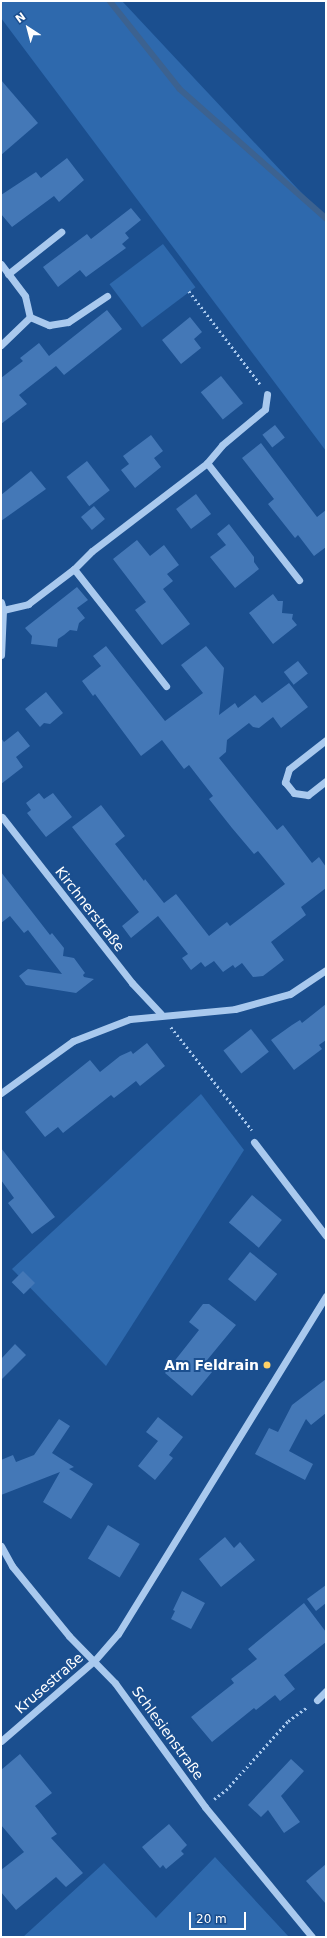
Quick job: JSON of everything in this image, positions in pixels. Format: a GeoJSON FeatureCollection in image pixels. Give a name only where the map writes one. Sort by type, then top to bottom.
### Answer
{"type":"FeatureCollection","features":[{"type":"Feature","properties":{"kind":"street"},"geometry":{"type":"LineString","coordinates":[[8,274],[61,232]]}},
{"type":"Feature","properties":{"kind":"street"},"geometry":{"type":"LineString","coordinates":[[1,264],[25,296],[30,317]]}},
{"type":"Feature","properties":{"kind":"street"},"geometry":{"type":"LineString","coordinates":[[30,317],[49,325],[68,322],[107,296]]}},
{"type":"Feature","properties":{"kind":"street"},"geometry":{"type":"LineString","coordinates":[[1,345],[30,317]]}},
{"type":"Feature","properties":{"kind":"street"},"geometry":{"type":"LineString","coordinates":[[3,610],[28,604],[74,569],[92,551],[207,463],[222,445],[265,409],[267,394]]}},
{"type":"Feature","properties":{"kind":"street"},"geometry":{"type":"LineString","coordinates":[[207,463],[299,580]]}},
{"type":"Feature","properties":{"kind":"street"},"geometry":{"type":"LineString","coordinates":[[74,569],[166,686]]}},
{"type":"Feature","properties":{"kind":"street"},"geometry":{"type":"LineString","coordinates":[[1,602],[3,610],[1,655]]}},
{"type":"Feature","properties":{"kind":"street"},"geometry":{"type":"LineString","coordinates":[[326,740],[289,769],[285,782],[294,793],[308,795],[326,781]]}},
{"type":"Feature","properties":{"kind":"street","name":"Kirchnerstraße"},"geometry":{"type":"LineString","coordinates":[[2,817],[132,983],[161,1014]]}},
{"type":"Feature","properties":{"kind":"street"},"geometry":{"type":"LineString","coordinates":[[1,1093],[73,1041],[130,1019],[161,1014],[235,1009],[290,994],[326,970]]}},
{"type":"Feature","properties":{"kind":"street"},"geometry":{"type":"LineString","coordinates":[[254,1142],[326,1236]]}},
{"type":"Feature","properties":{"kind":"street"},"geometry":{"type":"LineString","coordinates":[[95,1660],[118,1634],[326,1296]]}},
{"type":"Feature","properties":{"kind":"street","name":"Schlesienstraße"},"geometry":{"type":"LineString","coordinates":[[1,1546],[12,1566],[69,1636],[95,1660],[115,1682],[205,1807],[312,1937]]}},
{"type":"Feature","properties":{"kind":"street","name":"Krusestraße"},"geometry":{"type":"LineString","coordinates":[[1,1741],[95,1660]]}},
{"type":"Feature","properties":{"kind":"street"},"geometry":{"type":"LineString","coordinates":[[317,1700],[326,1691]]}},
{"type":"Feature","properties":{"kind":"path"},"geometry":{"type":"LineString","coordinates":[[189,291],[267,394]]}},
{"type":"Feature","properties":{"kind":"path"},"geometry":{"type":"LineString","coordinates":[[161,1014],[252,1131],[254,1142]]}},
{"type":"Feature","properties":{"kind":"path"},"geometry":{"type":"LineString","coordinates":[[216,1797],[226,1790],[288,1721],[317,1700]]}},
{"type":"Feature","properties":{"kind":"shaded area"},"geometry":{"type":"Polygon","coordinates":[[[1,1],[122,1],[326,219],[326,451],[1,18],[1,1]]]}},
{"type":"Feature","properties":{"kind":"shaded area"},"geometry":{"type":"Polygon","coordinates":[[[163,244],[195,287],[142,327],[109,284],[163,244]]]}},
{"type":"Feature","properties":{"kind":"shaded area"},"geometry":{"type":"Polygon","coordinates":[[[201,1094],[244,1150],[106,1366],[12,1269],[201,1094]]]}},
{"type":"Feature","properties":{"kind":"shaded area"},"geometry":{"type":"Polygon","coordinates":[[[215,1857],[289,1937],[23,1937],[104,1863],[156,1918],[215,1857]]]}},
{"type":"Feature","properties":{"kind":"building"},"geometry":{"type":"Polygon","coordinates":[[[1,80],[38,123],[1,155],[1,80]]]}},
{"type":"Feature","properties":{"kind":"building"},"geometry":{"type":"Polygon","coordinates":[[[67,158],[84,180],[59,202],[54,196],[12,227],[1,214],[1,195],[36,172],[41,178],[67,158]]]}},
{"type":"Feature","properties":{"kind":"building"},"geometry":{"type":"Polygon","coordinates":[[[131,208],[141,220],[125,233],[129,238],[122,244],[126,248],[86,277],[80,270],[58,287],[43,267],[87,234],[91,239],[131,208]]]}},
{"type":"Feature","properties":{"kind":"building"},"geometry":{"type":"Polygon","coordinates":[[[107,310],[122,329],[64,375],[56,366],[19,395],[27,404],[1,424],[1,378],[23,361],[20,358],[39,343],[49,356],[107,310]]]}},
{"type":"Feature","properties":{"kind":"building"},"geometry":{"type":"Polygon","coordinates":[[[190,317],[202,332],[194,339],[201,348],[181,364],[162,340],[190,317]]]}},
{"type":"Feature","properties":{"kind":"building"},"geometry":{"type":"Polygon","coordinates":[[[221,376],[243,403],[223,420],[201,392],[221,376]]]}},
{"type":"Feature","properties":{"kind":"building"},"geometry":{"type":"Polygon","coordinates":[[[275,425],[285,438],[272,447],[262,435],[275,425]]]}},
{"type":"Feature","properties":{"kind":"building"},"geometry":{"type":"Polygon","coordinates":[[[151,435],[163,451],[154,458],[161,467],[135,488],[121,470],[129,464],[123,456],[151,435]]]}},
{"type":"Feature","properties":{"kind":"building"},"geometry":{"type":"Polygon","coordinates":[[[261,443],[317,517],[326,510],[326,547],[314,556],[298,535],[295,538],[268,504],[274,499],[242,458],[261,443]]]}},
{"type":"Feature","properties":{"kind":"building"},"geometry":{"type":"Polygon","coordinates":[[[87,461],[110,490],[89,506],[67,477],[87,461]]]}},
{"type":"Feature","properties":{"kind":"building"},"geometry":{"type":"Polygon","coordinates":[[[31,471],[46,489],[1,521],[1,495],[31,471]]]}},
{"type":"Feature","properties":{"kind":"building"},"geometry":{"type":"Polygon","coordinates":[[[196,494],[211,514],[191,529],[176,509],[196,494]]]}},
{"type":"Feature","properties":{"kind":"building"},"geometry":{"type":"Polygon","coordinates":[[[94,506],[105,519],[92,530],[81,517],[94,506]]]}},
{"type":"Feature","properties":{"kind":"building"},"geometry":{"type":"Polygon","coordinates":[[[229,524],[254,557],[254,562],[259,569],[235,588],[210,557],[226,545],[217,534],[229,524]]]}},
{"type":"Feature","properties":{"kind":"building"},"geometry":{"type":"Polygon","coordinates":[[[137,540],[150,556],[164,545],[179,565],[167,574],[173,581],[163,589],[190,624],[162,645],[135,610],[146,602],[113,559],[137,540]]]}},
{"type":"Feature","properties":{"kind":"building"},"geometry":{"type":"Polygon","coordinates":[[[77,587],[88,600],[77,608],[85,618],[79,623],[77,631],[70,630],[58,639],[57,647],[31,644],[32,636],[25,628],[77,587]]]}},
{"type":"Feature","properties":{"kind":"building"},"geometry":{"type":"Polygon","coordinates":[[[273,594],[278,601],[283,601],[282,613],[293,614],[292,619],[297,625],[273,644],[249,613],[273,594]]]}},
{"type":"Feature","properties":{"kind":"building"},"geometry":{"type":"Polygon","coordinates":[[[106,646],[165,721],[203,693],[181,665],[206,646],[224,668],[219,715],[235,703],[238,708],[255,695],[262,703],[289,683],[308,707],[281,728],[273,717],[259,728],[253,727],[249,723],[227,740],[226,752],[219,758],[277,830],[283,825],[312,863],[319,857],[326,867],[326,888],[301,907],[306,915],[271,942],[284,960],[263,976],[253,977],[242,963],[235,968],[233,965],[223,972],[214,961],[205,967],[201,962],[191,970],[182,958],[188,954],[158,916],[131,938],[122,926],[139,912],[72,827],[101,805],[125,836],[115,844],[144,881],[145,879],[164,903],[176,894],[209,936],[227,922],[230,926],[285,884],[258,851],[254,854],[232,828],[209,799],[213,796],[189,765],[184,769],[162,740],[141,756],[95,694],[93,696],[82,681],[101,666],[93,656],[106,646]]]}},
{"type":"Feature","properties":{"kind":"building"},"geometry":{"type":"Polygon","coordinates":[[[298,661],[308,674],[294,685],[284,672],[298,661]]]}},
{"type":"Feature","properties":{"kind":"building"},"geometry":{"type":"Polygon","coordinates":[[[46,692],[63,713],[50,724],[44,723],[40,727],[25,709],[46,692]]]}},
{"type":"Feature","properties":{"kind":"building"},"geometry":{"type":"Polygon","coordinates":[[[18,731],[30,746],[16,757],[23,767],[1,784],[1,738],[4,742],[18,731]]]}},
{"type":"Feature","properties":{"kind":"building"},"geometry":{"type":"Polygon","coordinates":[[[39,793],[44,799],[53,793],[72,817],[46,837],[27,813],[31,810],[26,803],[39,793]]]}},
{"type":"Feature","properties":{"kind":"building"},"geometry":{"type":"Polygon","coordinates":[[[1,872],[50,935],[52,933],[64,948],[63,956],[74,958],[85,973],[83,975],[84,977],[94,979],[76,993],[26,985],[19,976],[28,969],[62,974],[28,930],[24,933],[10,916],[1,923],[1,872]]]}},
{"type":"Feature","properties":{"kind":"building"},"geometry":{"type":"Polygon","coordinates":[[[326,1004],[326,1040],[319,1045],[322,1049],[294,1070],[271,1040],[300,1020],[302,1023],[326,1004]]]}},
{"type":"Feature","properties":{"kind":"building"},"geometry":{"type":"Polygon","coordinates":[[[251,1029],[269,1052],[241,1073],[223,1051],[251,1029]]]}},
{"type":"Feature","properties":{"kind":"building"},"geometry":{"type":"Polygon","coordinates":[[[147,1043],[165,1066],[140,1086],[136,1081],[114,1098],[111,1095],[63,1133],[58,1127],[45,1137],[25,1112],[90,1060],[100,1072],[120,1056],[131,1051],[133,1054],[147,1043]]]}},
{"type":"Feature","properties":{"kind":"building"},"geometry":{"type":"Polygon","coordinates":[[[1,1148],[55,1217],[32,1234],[8,1203],[14,1198],[1,1180],[1,1148]]]}},
{"type":"Feature","properties":{"kind":"building"},"geometry":{"type":"Polygon","coordinates":[[[252,1195],[282,1220],[259,1248],[229,1223],[252,1195]]]}},
{"type":"Feature","properties":{"kind":"building"},"geometry":{"type":"Polygon","coordinates":[[[250,1252],[277,1274],[255,1301],[228,1279],[250,1252]]]}},
{"type":"Feature","properties":{"kind":"building"},"geometry":{"type":"Polygon","coordinates":[[[23,1271],[35,1283],[24,1294],[12,1282],[23,1271]]]}},
{"type":"Feature","properties":{"kind":"building"},"geometry":{"type":"Polygon","coordinates":[[[203,1304],[209,1304],[236,1325],[203,1365],[212,1372],[192,1396],[165,1373],[199,1330],[189,1322],[203,1304]]]}},
{"type":"Feature","properties":{"kind":"building"},"geometry":{"type":"Polygon","coordinates":[[[15,1344],[26,1355],[1,1380],[1,1359],[15,1344]]]}},
{"type":"Feature","properties":{"kind":"building"},"geometry":{"type":"Polygon","coordinates":[[[326,1379],[326,1413],[311,1425],[306,1419],[289,1451],[313,1464],[305,1480],[255,1454],[269,1428],[278,1432],[292,1405],[326,1379]]]}},
{"type":"Feature","properties":{"kind":"building"},"geometry":{"type":"Polygon","coordinates":[[[158,1417],[183,1437],[169,1455],[173,1458],[155,1480],[138,1466],[158,1441],[146,1432],[158,1417]]]}},
{"type":"Feature","properties":{"kind":"building"},"geometry":{"type":"Polygon","coordinates":[[[59,1419],[70,1426],[52,1453],[74,1467],[69,1469],[93,1484],[71,1519],[43,1502],[60,1472],[1,1495],[1,1460],[13,1455],[16,1462],[34,1455],[59,1419]]]}},
{"type":"Feature","properties":{"kind":"building"},"geometry":{"type":"Polygon","coordinates":[[[108,1525],[140,1544],[120,1577],[88,1558],[108,1525]]]}},
{"type":"Feature","properties":{"kind":"building"},"geometry":{"type":"Polygon","coordinates":[[[225,1537],[234,1548],[240,1542],[255,1560],[221,1587],[199,1559],[225,1537]]]}},
{"type":"Feature","properties":{"kind":"building"},"geometry":{"type":"Polygon","coordinates":[[[326,1585],[326,1603],[316,1611],[307,1599],[326,1585]]]}},
{"type":"Feature","properties":{"kind":"building"},"geometry":{"type":"Polygon","coordinates":[[[182,1591],[205,1603],[191,1629],[171,1619],[175,1611],[173,1610],[182,1591]]]}},
{"type":"Feature","properties":{"kind":"building"},"geometry":{"type":"Polygon","coordinates":[[[304,1603],[326,1632],[326,1642],[284,1675],[295,1689],[280,1701],[275,1695],[256,1710],[254,1708],[212,1742],[191,1717],[234,1683],[231,1679],[257,1659],[248,1649],[304,1603]]]}},
{"type":"Feature","properties":{"kind":"building"},"geometry":{"type":"Polygon","coordinates":[[[20,1754],[52,1793],[35,1806],[57,1834],[51,1838],[83,1873],[66,1887],[56,1877],[16,1910],[1,1892],[1,1870],[24,1852],[1,1825],[1,1770],[20,1754]]]}},
{"type":"Feature","properties":{"kind":"building"},"geometry":{"type":"Polygon","coordinates":[[[291,1759],[304,1771],[281,1796],[300,1822],[284,1833],[268,1810],[261,1817],[248,1805],[291,1759]]]}},
{"type":"Feature","properties":{"kind":"building"},"geometry":{"type":"Polygon","coordinates":[[[169,1824],[187,1845],[181,1851],[184,1854],[166,1869],[163,1865],[160,1868],[142,1847],[169,1824]]]}},
{"type":"Feature","properties":{"kind":"building"},"geometry":{"type":"Polygon","coordinates":[[[326,1864],[326,1904],[306,1881],[326,1864]]]}},
{"type":"Feature","properties":{"kind":"waterway"},"geometry":{"type":"LineString","coordinates":[[110,1],[180,89],[326,218]]}},
{"type":"Feature","properties":{"kind":"place","name":"Am Feldrain"},"geometry":{"type":"Point","coordinates":[267,1365]}}]}
